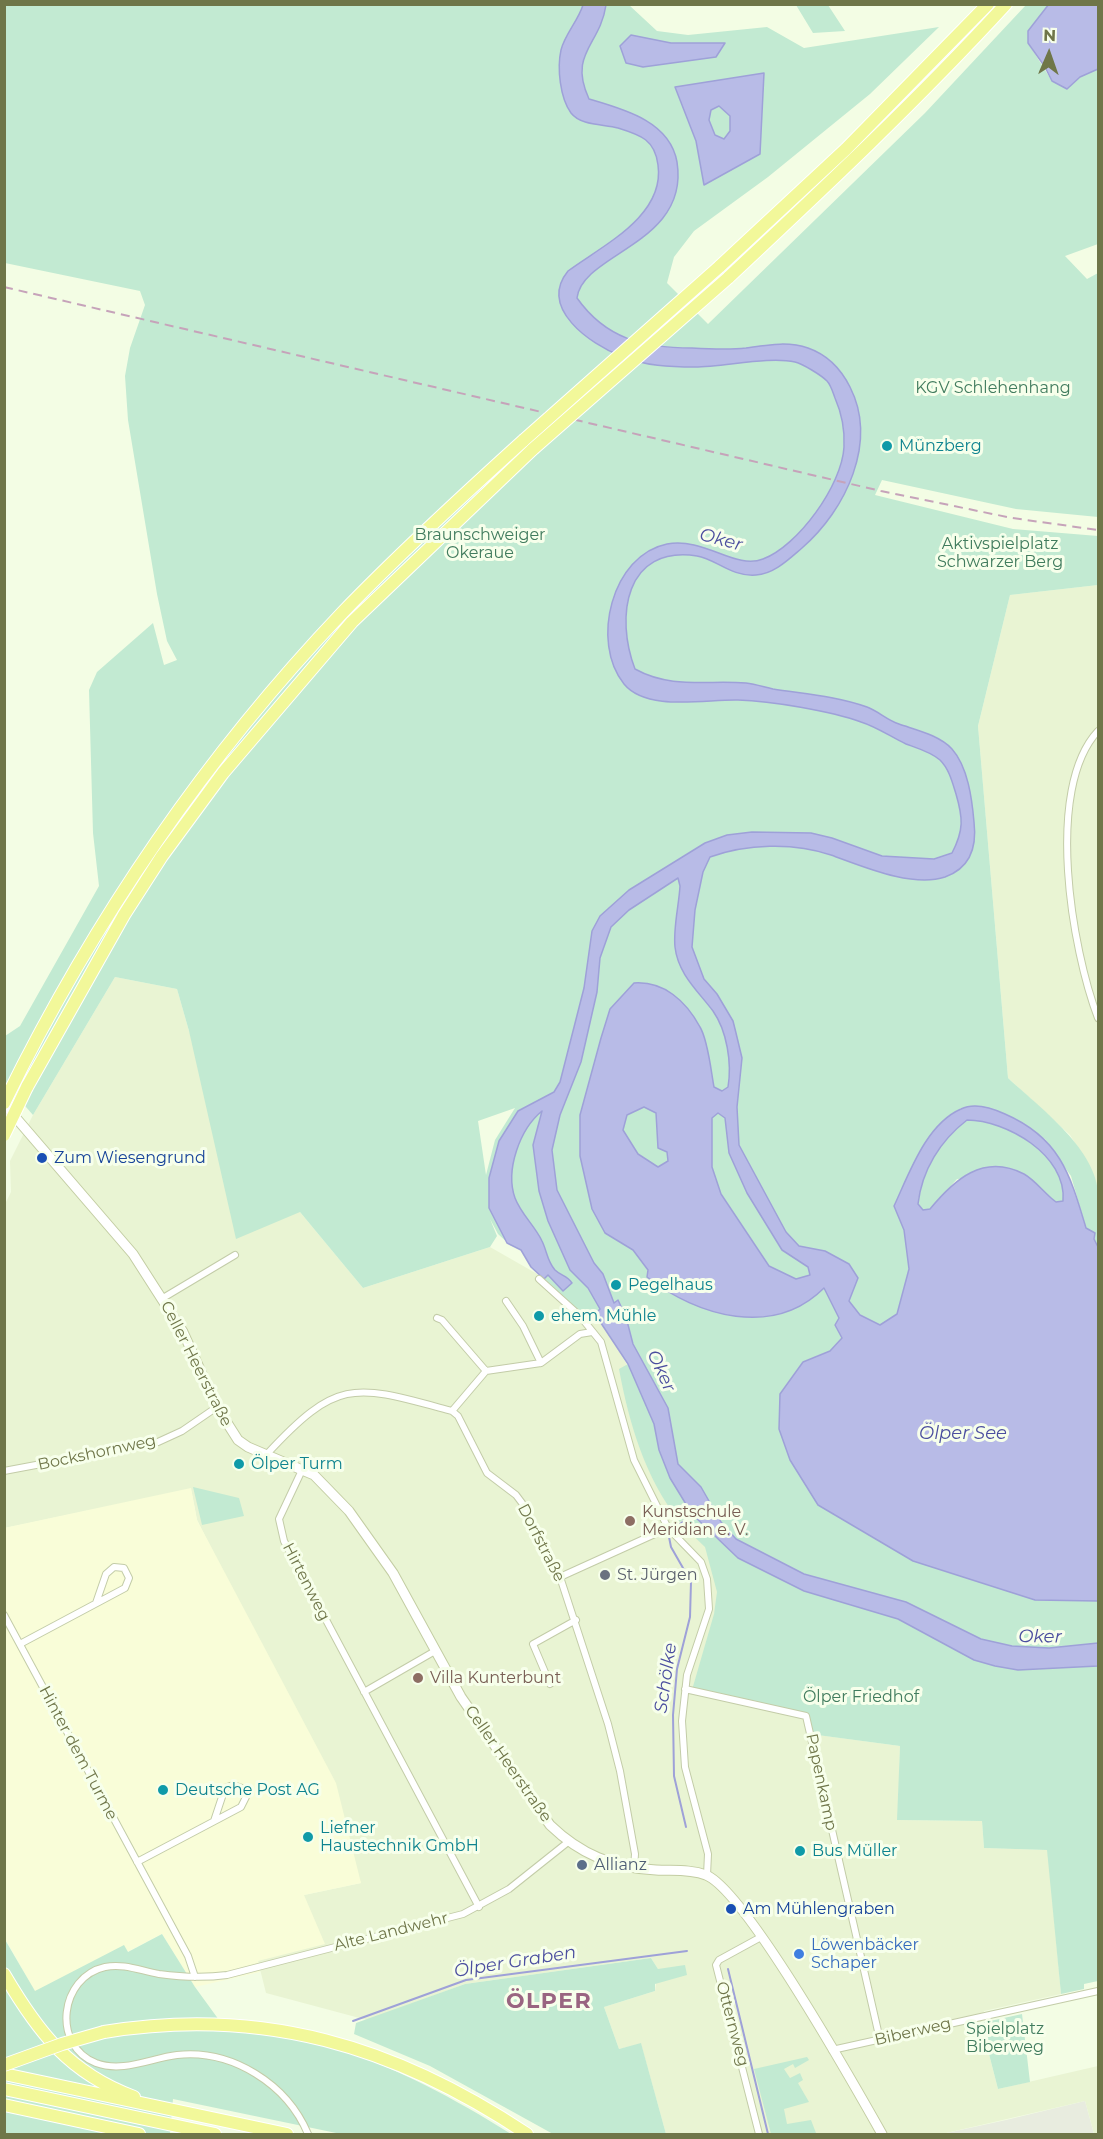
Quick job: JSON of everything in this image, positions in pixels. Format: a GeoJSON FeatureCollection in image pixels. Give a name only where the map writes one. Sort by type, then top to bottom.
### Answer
{"type":"FeatureCollection","features":[{"type":"Feature","properties":{"kind":"highway"},"geometry":{"type":"LineString","coordinates":[[4,1104],[64,988],[110,910],[212,765],[343,613],[430,526],[719,267],[846,149],[988,4]]}},
{"type":"Feature","properties":{"kind":"highway"},"geometry":{"type":"LineString","coordinates":[[4,1135],[27,1087],[124,915],[162,856],[223,773],[295,686],[368,607],[532,450],[728,278],[856,159],[945,70],[1006,4]]}},
{"type":"Feature","properties":{"kind":"highway"},"geometry":{"type":"LineString","coordinates":[[4,1974],[36,2025],[73,2064],[119,2092],[172,2111]]}},
{"type":"Feature","properties":{"kind":"highway"},"geometry":{"type":"LineString","coordinates":[[4,2065],[104,2032],[143,2026],[209,2023],[262,2026],[328,2039],[424,2075],[527,2134]]}},
{"type":"Feature","properties":{"kind":"highway"},"geometry":{"type":"LineString","coordinates":[[4,2074],[287,2134]]}},
{"type":"Feature","properties":{"kind":"highway"},"geometry":{"type":"LineString","coordinates":[[4,2089],[215,2134]]}},
{"type":"Feature","properties":{"kind":"highway"},"geometry":{"type":"LineString","coordinates":[[4,2105],[139,2134]]}},
{"type":"Feature","properties":{"kind":"main road","name":"Celler Heerstraße"},"geometry":{"type":"LineString","coordinates":[[4,1104],[133,1254],[183,1332],[217,1407],[237,1440],[248,1447],[303,1468],[329,1488],[379,1551],[407,1597],[461,1697],[550,1825],[568,1842],[599,1859],[634,1868],[689,1871],[707,1875]]}},
{"type":"Feature","properties":{"kind":"main road"},"geometry":{"type":"LineString","coordinates":[[707,1875],[721,1884],[733,1897],[761,1937],[882,2134]]}},
{"type":"Feature","properties":{"kind":"street"},"geometry":{"type":"LineString","coordinates":[[1098,731],[1091,738],[1081,756],[1073,784],[1068,859],[1078,950],[1087,990],[1098,1018]]}},
{"type":"Feature","properties":{"kind":"street"},"geometry":{"type":"LineString","coordinates":[[163,1298],[235,1255]]}},
{"type":"Feature","properties":{"kind":"street"},"geometry":{"type":"LineString","coordinates":[[539,1279],[580,1316],[605,1351],[633,1460],[669,1528],[700,1562],[708,1593],[706,1621],[692,1660],[685,1689],[682,1721],[686,1767],[708,1854],[707,1875]]}},
{"type":"Feature","properties":{"kind":"street"},"geometry":{"type":"LineString","coordinates":[[506,1301],[523,1326],[541,1363]]}},
{"type":"Feature","properties":{"kind":"street"},"geometry":{"type":"LineString","coordinates":[[437,1318],[442,1320],[486,1371]]}},
{"type":"Feature","properties":{"kind":"street"},"geometry":{"type":"LineString","coordinates":[[267,1454],[309,1411],[341,1394],[377,1393],[452,1411],[486,1371],[541,1363],[580,1334],[592,1332]]}},
{"type":"Feature","properties":{"kind":"street","name":"Bockshornweg"},"geometry":{"type":"LineString","coordinates":[[4,1472],[158,1442],[192,1425],[217,1407]]}},
{"type":"Feature","properties":{"kind":"street","name":"Dorfstraße"},"geometry":{"type":"LineString","coordinates":[[452,1411],[463,1423],[487,1473],[516,1495],[522,1503],[560,1577],[576,1620],[620,1771],[635,1854],[634,1868]]}},
{"type":"Feature","properties":{"kind":"street","name":"Hirtenweg"},"geometry":{"type":"LineString","coordinates":[[303,1468],[279,1519],[279,1528],[297,1568],[479,1907]]}},
{"type":"Feature","properties":{"kind":"street"},"geometry":{"type":"LineString","coordinates":[[560,1577],[669,1528]]}},
{"type":"Feature","properties":{"kind":"street"},"geometry":{"type":"LineString","coordinates":[[20,1644],[125,1588],[129,1578],[124,1568],[114,1567],[106,1574],[96,1603]]}},
{"type":"Feature","properties":{"kind":"street","name":"Hinter dem Turme"},"geometry":{"type":"LineString","coordinates":[[4,1615],[188,1956],[195,1977]]}},
{"type":"Feature","properties":{"kind":"street"},"geometry":{"type":"LineString","coordinates":[[550,1684],[532,1644],[576,1620]]}},
{"type":"Feature","properties":{"kind":"street"},"geometry":{"type":"LineString","coordinates":[[364,1692],[435,1652]]}},
{"type":"Feature","properties":{"kind":"street","name":"Papenkamp"},"geometry":{"type":"LineString","coordinates":[[685,1689],[806,1716],[880,2040]]}},
{"type":"Feature","properties":{"kind":"street"},"geometry":{"type":"LineString","coordinates":[[137,1862],[241,1807],[246,1797],[242,1788],[233,1785],[225,1788],[214,1821]]}},
{"type":"Feature","properties":{"kind":"street","name":"Alte Landwehr"},"geometry":{"type":"LineString","coordinates":[[308,2134],[293,2107],[281,2093],[252,2072],[214,2056],[177,2055],[135,2064],[108,2066],[86,2057],[68,2032],[65,2015],[70,1994],[86,1975],[95,1970],[118,1966],[159,1974],[195,1977],[227,1975],[463,1914],[509,1889],[568,1842]]}},
{"type":"Feature","properties":{"kind":"street","name":"Otternweg"},"geometry":{"type":"LineString","coordinates":[[759,2134],[716,1965],[719,1960],[761,1937]]}},
{"type":"Feature","properties":{"kind":"street","name":"Biberweg"},"geometry":{"type":"LineString","coordinates":[[832,2050],[1098,1991]]}},
{"type":"Feature","properties":{"kind":"shaded area"},"geometry":{"type":"Polygon","coordinates":[[[1098,585],[1098,1189],[1087,1162],[1070,1135],[1008,1078],[978,726],[1010,595],[1098,585]]]}},
{"type":"Feature","properties":{"kind":"shaded area"},"geometry":{"type":"Polygon","coordinates":[[[115,977],[177,989],[189,1031],[300,1212],[363,1288],[490,1247],[539,1275],[581,1314],[587,1312],[600,1318],[738,1558],[714,1614],[807,1716],[811,1734],[900,1746],[898,1820],[982,1821],[984,1848],[1048,1850],[1061,1994],[984,2011],[981,2023],[998,2089],[1098,2066],[1098,2134],[1094,2134],[1085,2101],[942,2134],[666,2134],[641,2044],[619,2049],[604,2007],[655,1991],[658,1969],[651,1958],[465,1984],[367,2020],[266,1993],[258,1961],[304,1895],[361,1883],[231,1588],[197,1520],[191,1489],[5,1528],[4,1206],[11,1192],[10,1161],[33,1115],[115,977]]]}},
{"type":"Feature","properties":{"kind":"shaded area"},"geometry":{"type":"Polygon","coordinates":[[[191,1488],[197,1520],[336,1783],[361,1883],[304,1895],[325,1944],[258,1961],[260,1972],[195,1987],[162,1934],[127,1952],[124,1946],[35,1992],[5,1938],[4,1528],[191,1488]]]}},
{"type":"Feature","properties":{"kind":"shaded area"},"geometry":{"type":"Polygon","coordinates":[[[1085,2101],[1094,2134],[942,2134],[1006,2120],[1085,2101]]]}},
{"type":"Feature","properties":{"kind":"green space","name":"Braunschweiger Okeraue"},"geometry":{"type":"Polygon","coordinates":[[[5,5],[629,5],[657,31],[688,35],[767,27],[804,48],[939,27],[870,94],[768,177],[694,231],[674,257],[667,283],[708,324],[925,113],[1026,5],[1049,5],[1028,31],[1028,43],[1052,81],[1067,89],[1080,77],[1098,69],[1098,244],[1065,256],[1087,279],[1098,273],[1098,517],[1016,509],[882,480],[875,495],[1013,529],[1098,536],[1098,585],[1010,595],[978,726],[1008,1078],[1063,1128],[1086,1159],[1094,1175],[1098,1191],[1098,1247],[1094,1239],[1095,1233],[1086,1228],[1071,1176],[1045,1139],[961,1108],[895,1206],[904,1230],[909,1268],[897,1315],[880,1325],[835,1325],[842,1338],[830,1351],[802,1362],[818,1505],[913,1561],[1035,1600],[1098,1601],[1098,1981],[1084,1984],[1084,1989],[1061,1994],[1047,1850],[984,1848],[982,1821],[897,1820],[900,1746],[810,1734],[806,1716],[692,1690],[714,1614],[717,1592],[705,1547],[681,1524],[692,1513],[680,1522],[657,1487],[648,1468],[633,1430],[619,1369],[628,1364],[609,1331],[597,1317],[582,1314],[531,1267],[521,1250],[510,1245],[498,1234],[490,1219],[497,1236],[490,1247],[363,1288],[300,1212],[236,1239],[189,1031],[177,989],[115,977],[33,1115],[5,1083],[5,1036],[20,1026],[99,886],[93,833],[89,690],[97,672],[153,623],[164,665],[177,660],[167,641],[157,594],[128,420],[125,376],[130,348],[145,305],[140,291],[5,263],[5,5]],[[515,1108],[478,1121],[486,1175],[495,1140],[515,1108]]]}},
{"type":"Feature","properties":{"kind":"green space"},"geometry":{"type":"Polygon","coordinates":[[[796,5],[828,5],[845,31],[813,33],[796,5]]]}},
{"type":"Feature","properties":{"kind":"green space"},"geometry":{"type":"Polygon","coordinates":[[[967,1120],[999,1126],[1032,1143],[1055,1169],[1062,1184],[1063,1201],[1056,1202],[1024,1174],[957,1179],[930,1209],[923,1210],[918,1204],[928,1168],[949,1137],[967,1120]]]}},
{"type":"Feature","properties":{"kind":"green space"},"geometry":{"type":"Polygon","coordinates":[[[193,1487],[239,1498],[244,1516],[202,1525],[193,1487]]]}},
{"type":"Feature","properties":{"kind":"green space"},"geometry":{"type":"Polygon","coordinates":[[[162,1934],[195,1987],[227,2031],[305,2041],[355,2055],[424,2084],[511,2134],[341,2134],[173,2099],[170,2134],[5,2134],[4,1938],[35,1991],[124,1945],[128,1952],[162,1934]]]}},
{"type":"Feature","properties":{"kind":"green space"},"geometry":{"type":"Polygon","coordinates":[[[651,1958],[658,1969],[685,1965],[687,1975],[655,1984],[655,1991],[604,2007],[619,2049],[641,2043],[666,2134],[553,2134],[430,2066],[354,2034],[356,2023],[465,1984],[651,1958]]]}},
{"type":"Feature","properties":{"kind":"green space","name":"Spielplatz Biberweg"},"geometry":{"type":"Polygon","coordinates":[[[1022,2014],[1030,2082],[998,2089],[981,2023],[1022,2014]]]}},
{"type":"Feature","properties":{"kind":"green space"},"geometry":{"type":"Polygon","coordinates":[[[807,2057],[809,2060],[795,2068],[793,2064],[784,2069],[790,2078],[800,2073],[803,2080],[798,2083],[809,2102],[784,2109],[787,2124],[811,2120],[816,2133],[771,2134],[754,2069],[807,2057]]]}},
{"type":"Feature","properties":{"kind":"water"},"geometry":{"type":"Polygon","coordinates":[[[1049,4],[1098,5],[1098,69],[1080,77],[1067,89],[1052,81],[1028,43],[1028,31],[1049,4]]]}},
{"type":"Feature","properties":{"kind":"water","name":"Ölper See"},"geometry":{"type":"Polygon","coordinates":[[[583,5],[606,5],[598,31],[587,50],[582,71],[583,83],[589,99],[616,107],[643,119],[665,136],[673,148],[677,162],[677,190],[668,212],[634,244],[597,269],[583,283],[577,298],[588,312],[613,332],[642,343],[674,348],[719,349],[785,344],[815,351],[833,363],[850,387],[858,408],[860,430],[859,452],[844,495],[818,532],[781,565],[763,574],[747,575],[731,571],[697,556],[673,556],[654,562],[640,573],[627,607],[626,628],[635,669],[662,679],[746,683],[832,698],[867,707],[895,722],[947,744],[962,765],[972,803],[975,831],[970,856],[954,873],[932,880],[903,878],[872,870],[831,855],[786,846],[739,849],[710,857],[703,872],[695,910],[692,947],[704,979],[717,994],[733,1021],[742,1058],[737,1107],[739,1145],[786,1232],[799,1246],[825,1251],[849,1264],[858,1278],[849,1301],[860,1315],[880,1325],[897,1314],[909,1269],[904,1230],[894,1206],[920,1151],[938,1126],[961,1109],[972,1106],[983,1107],[1000,1112],[1024,1124],[1051,1146],[1068,1175],[1086,1228],[1095,1233],[1094,1239],[1098,1247],[1098,1601],[1035,1600],[913,1561],[818,1505],[790,1460],[779,1429],[780,1394],[803,1362],[830,1351],[842,1338],[835,1325],[839,1318],[824,1288],[804,1304],[782,1313],[759,1317],[736,1316],[712,1311],[689,1303],[647,1277],[648,1270],[633,1250],[605,1233],[592,1209],[580,1156],[580,1115],[610,1009],[634,983],[655,985],[664,989],[681,1001],[703,1033],[714,1087],[722,1091],[728,1087],[729,1058],[722,1028],[713,1011],[684,974],[677,957],[675,924],[680,886],[678,878],[629,910],[611,927],[600,958],[597,992],[581,1062],[560,1115],[552,1150],[557,1190],[594,1263],[603,1274],[614,1303],[618,1300],[626,1317],[633,1344],[668,1408],[678,1464],[701,1487],[721,1522],[736,1539],[804,1574],[906,1602],[981,1639],[1012,1646],[1049,1648],[1098,1643],[1098,1666],[1018,1670],[974,1660],[898,1619],[804,1591],[738,1558],[692,1514],[670,1478],[659,1450],[654,1424],[628,1364],[595,1314],[600,1309],[588,1288],[570,1270],[548,1221],[539,1191],[533,1145],[542,1111],[527,1128],[516,1151],[512,1187],[524,1215],[544,1245],[552,1267],[572,1283],[563,1291],[548,1275],[544,1279],[531,1267],[521,1250],[507,1243],[489,1208],[489,1178],[499,1141],[518,1111],[554,1092],[560,1082],[584,988],[592,931],[600,916],[629,890],[705,843],[727,835],[752,832],[811,833],[882,856],[934,859],[952,853],[959,837],[961,824],[960,810],[948,771],[940,760],[928,752],[848,718],[801,707],[738,700],[678,702],[647,698],[634,693],[624,684],[614,666],[609,646],[608,624],[612,602],[620,582],[632,565],[648,551],[667,544],[694,545],[730,557],[752,561],[763,559],[776,552],[803,528],[827,496],[841,462],[844,434],[840,410],[832,389],[824,379],[798,363],[772,360],[686,367],[639,362],[595,343],[572,323],[563,311],[559,298],[560,285],[568,271],[629,227],[652,199],[658,183],[656,157],[654,150],[646,140],[618,128],[581,120],[575,117],[567,107],[560,83],[561,50],[565,38],[583,5]],[[644,1107],[627,1115],[623,1130],[638,1154],[658,1167],[668,1161],[667,1152],[658,1148],[656,1113],[644,1107]],[[718,1113],[712,1118],[712,1167],[721,1194],[769,1266],[796,1279],[810,1275],[808,1267],[782,1250],[747,1193],[729,1153],[725,1118],[718,1113]],[[967,1120],[941,1147],[928,1168],[918,1204],[923,1210],[930,1209],[959,1180],[983,1168],[995,1167],[1009,1168],[1024,1174],[1056,1202],[1063,1201],[1062,1184],[1055,1169],[1045,1155],[1031,1143],[999,1126],[982,1122],[967,1120]]]}},
{"type":"Feature","properties":{"kind":"water"},"geometry":{"type":"Polygon","coordinates":[[[631,35],[671,43],[725,43],[716,57],[643,67],[626,63],[620,46],[631,35]]]}},
{"type":"Feature","properties":{"kind":"water"},"geometry":{"type":"Polygon","coordinates":[[[764,73],[760,154],[704,185],[696,141],[675,87],[764,73]],[[719,106],[711,110],[709,120],[715,135],[724,139],[730,131],[730,116],[719,106]]]}},
{"type":"Feature","properties":{"kind":"waterway","name":"Schölke"},"geometry":{"type":"LineString","coordinates":[[680,1524],[694,1513]]}},
{"type":"Feature","properties":{"kind":"waterway","name":"Schölke"},"geometry":{"type":"LineString","coordinates":[[669,1537],[671,1547],[691,1582],[690,1617],[677,1669],[673,1715],[674,1776],[686,1827]]}},
{"type":"Feature","properties":{"kind":"waterway","name":"Ölper Graben"},"geometry":{"type":"LineString","coordinates":[[353,2021],[466,1980],[687,1951]]}},
{"type":"Feature","properties":{"kind":"waterway","name":"Schölke"},"geometry":{"type":"LineString","coordinates":[[728,1969],[768,2134]]}},
{"type":"Feature","properties":{"kind":"railway"},"geometry":{"type":"LineString","coordinates":[[4,287],[881,491],[1012,518],[1098,530]]}},
{"type":"Feature","properties":{"kind":"place","name":"Münzberg"},"geometry":{"type":"Point","coordinates":[887,446]}},
{"type":"Feature","properties":{"kind":"place","name":"Zum Wiesengrund"},"geometry":{"type":"Point","coordinates":[42,1158]}},
{"type":"Feature","properties":{"kind":"place","name":"Pegelhaus"},"geometry":{"type":"Point","coordinates":[616,1285]}},
{"type":"Feature","properties":{"kind":"place","name":"ehem. Mühle"},"geometry":{"type":"Point","coordinates":[539,1316]}},
{"type":"Feature","properties":{"kind":"place","name":"Ölper Turm"},"geometry":{"type":"Point","coordinates":[239,1464]}},
{"type":"Feature","properties":{"kind":"place","name":"Kunstschule Meridian e. V."},"geometry":{"type":"Point","coordinates":[630,1521]}},
{"type":"Feature","properties":{"kind":"place","name":"St. Jürgen"},"geometry":{"type":"Point","coordinates":[605,1575]}},
{"type":"Feature","properties":{"kind":"place","name":"Villa Kunterbunt"},"geometry":{"type":"Point","coordinates":[418,1678]}},
{"type":"Feature","properties":{"kind":"place","name":"Deutsche Post AG"},"geometry":{"type":"Point","coordinates":[163,1790]}},
{"type":"Feature","properties":{"kind":"place","name":"Liefner Haustechnik GmbH"},"geometry":{"type":"Point","coordinates":[308,1837]}},
{"type":"Feature","properties":{"kind":"place","name":"Bus Müller"},"geometry":{"type":"Point","coordinates":[800,1851]}},
{"type":"Feature","properties":{"kind":"place","name":"Allianz"},"geometry":{"type":"Point","coordinates":[582,1865]}},
{"type":"Feature","properties":{"kind":"place","name":"Am Mühlengraben"},"geometry":{"type":"Point","coordinates":[731,1909]}},
{"type":"Feature","properties":{"kind":"place","name":"Löwenbäcker Schaper"},"geometry":{"type":"Point","coordinates":[799,1954]}},
{"type":"Feature","properties":{"kind":"district","name":"ÖLPER"},"geometry":{"type":"Point","coordinates":[549,2002]}},
{"type":"Feature","properties":{"kind":"park label","name":"KGV Schlehenhang"},"geometry":{"type":"Point","coordinates":[993,388]}},
{"type":"Feature","properties":{"kind":"park label","name":"Aktivspielplatz Schwarzer Berg"},"geometry":{"type":"Point","coordinates":[1000,553]}},
{"type":"Feature","properties":{"kind":"park label","name":"Ölper Friedhof"},"geometry":{"type":"Point","coordinates":[861,1697]}},
{"type":"Feature","properties":{"kind":"water label","name":"Oker"},"geometry":{"type":"Point","coordinates":[721,540]}},
{"type":"Feature","properties":{"kind":"water label","name":"Oker"},"geometry":{"type":"Point","coordinates":[661,1371]}},
{"type":"Feature","properties":{"kind":"water label","name":"Oker"},"geometry":{"type":"Point","coordinates":[1040,1637]}}]}
